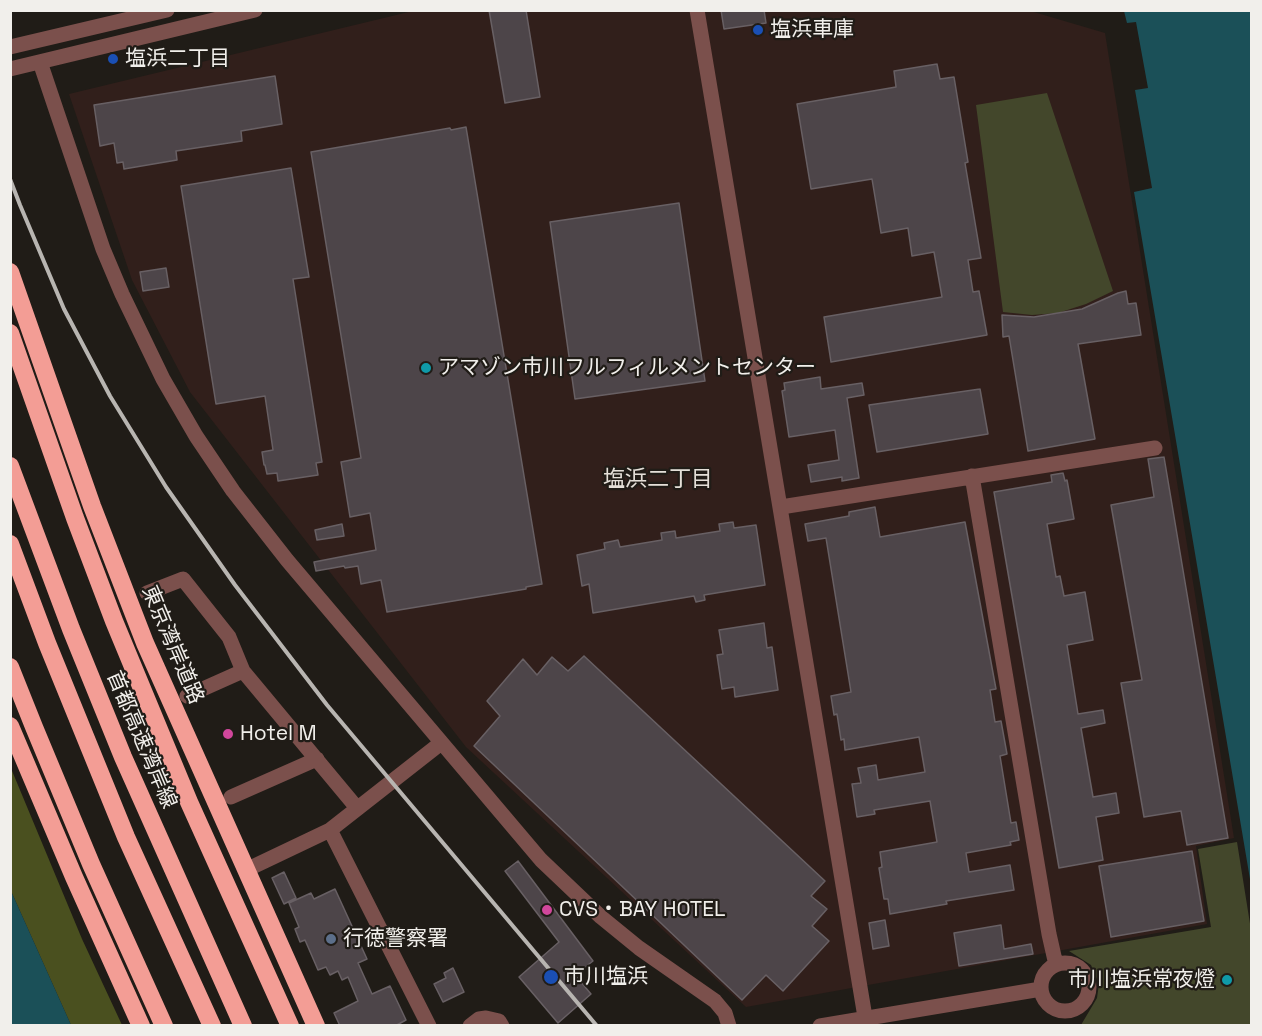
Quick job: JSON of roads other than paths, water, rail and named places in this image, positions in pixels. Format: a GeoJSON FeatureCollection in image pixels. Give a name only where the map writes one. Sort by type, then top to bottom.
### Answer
{"type":"FeatureCollection","features":[{"type":"Feature","properties":{"kind":"highway","name":"東京湾岸道路"},"geometry":{"type":"LineString","coordinates":[[10,272],[112,560],[146,643],[316,1026]]}},
{"type":"Feature","properties":{"kind":"highway","name":"東京湾岸道路"},"geometry":{"type":"LineString","coordinates":[[10,333],[75,518],[150,711],[290,1026]]}},
{"type":"Feature","properties":{"kind":"highway","name":"首都高速湾岸線"},"geometry":{"type":"LineString","coordinates":[[10,466],[92,681],[152,826],[243,1026]]}},
{"type":"Feature","properties":{"kind":"highway"},"geometry":{"type":"LineString","coordinates":[[10,544],[126,837],[212,1026]]}},
{"type":"Feature","properties":{"kind":"highway"},"geometry":{"type":"LineString","coordinates":[[10,667],[87,853],[164,1026]]}},
{"type":"Feature","properties":{"kind":"highway"},"geometry":{"type":"LineString","coordinates":[[10,726],[141,1026]]}},
{"type":"Feature","properties":{"kind":"street"},"geometry":{"type":"LineString","coordinates":[[10,47],[167,10]]}},
{"type":"Feature","properties":{"kind":"street"},"geometry":{"type":"LineString","coordinates":[[10,69],[255,10]]}},
{"type":"Feature","properties":{"kind":"street"},"geometry":{"type":"LineString","coordinates":[[697,10],[865,1017]]}},
{"type":"Feature","properties":{"kind":"street"},"geometry":{"type":"LineString","coordinates":[[134,18],[139,38]]}},
{"type":"Feature","properties":{"kind":"street"},"geometry":{"type":"LineString","coordinates":[[40,62],[103,249],[141,335],[190,426],[233,491],[287,560],[558,878],[639,948],[715,1001],[725,1013],[729,1026]]}},
{"type":"Feature","properties":{"kind":"street"},"geometry":{"type":"LineString","coordinates":[[781,507],[1155,448]]}},
{"type":"Feature","properties":{"kind":"street"},"geometry":{"type":"LineString","coordinates":[[972,476],[1056,965]]}},
{"type":"Feature","properties":{"kind":"street"},"geometry":{"type":"LineString","coordinates":[[147,593],[183,579],[229,637],[243,671],[357,808]]}},
{"type":"Feature","properties":{"kind":"street"},"geometry":{"type":"LineString","coordinates":[[188,696],[243,671]]}},
{"type":"Feature","properties":{"kind":"street"},"geometry":{"type":"LineString","coordinates":[[246,870],[330,830],[441,742]]}},
{"type":"Feature","properties":{"kind":"street"},"geometry":{"type":"LineString","coordinates":[[231,797],[317,759]]}},
{"type":"Feature","properties":{"kind":"street"},"geometry":{"type":"LineString","coordinates":[[330,830],[429,1026]]}},
{"type":"Feature","properties":{"kind":"street"},"geometry":{"type":"LineString","coordinates":[[1071,964],[1084,973],[1089,988],[1084,1002],[1064,1018],[1046,1002],[1041,989],[1044,975],[1056,965],[1071,964]]}},
{"type":"Feature","properties":{"kind":"street"},"geometry":{"type":"LineString","coordinates":[[820,1026],[1041,989]]}},
{"type":"Feature","properties":{"kind":"street"},"geometry":{"type":"LineString","coordinates":[[470,1026],[479,1019],[486,1018],[493,1019],[502,1026]]}},
{"type":"Feature","properties":{"kind":"water"},"geometry":{"type":"Polygon","coordinates":[[[1124,11],[1251,11],[1251,885],[1134,192],[1152,188],[1135,90],[1148,88],[1136,22],[1127,23],[1124,11]]]}},
{"type":"Feature","properties":{"kind":"water"},"geometry":{"type":"Polygon","coordinates":[[[11,891],[71,1025],[11,1025],[11,891]]]}},
{"type":"Feature","properties":{"kind":"railway"},"geometry":{"type":"LineString","coordinates":[[10,179],[64,309],[110,396],[166,487],[235,585],[327,705],[597,1026]]}},
{"type":"Feature","properties":{"kind":"place","name":"塩浜車庫"},"geometry":{"type":"Point","coordinates":[758,30]}},
{"type":"Feature","properties":{"kind":"place","name":"塩浜二丁目"},"geometry":{"type":"Point","coordinates":[113,59]}},
{"type":"Feature","properties":{"kind":"place","name":"アマゾン市川フルフィルメントセンター"},"geometry":{"type":"Point","coordinates":[426,368]}},
{"type":"Feature","properties":{"kind":"place","name":"Hotel M"},"geometry":{"type":"Point","coordinates":[228,734]}},
{"type":"Feature","properties":{"kind":"place","name":"CVS・BAY HOTEL"},"geometry":{"type":"Point","coordinates":[547,910]}},
{"type":"Feature","properties":{"kind":"place","name":"行徳警察署"},"geometry":{"type":"Point","coordinates":[331,939]}},
{"type":"Feature","properties":{"kind":"place","name":"市川塩浜"},"geometry":{"type":"Point","coordinates":[551,977]}},
{"type":"Feature","properties":{"kind":"place","name":"市川塩浜常夜燈"},"geometry":{"type":"Point","coordinates":[1227,980]}},
{"type":"Feature","properties":{"kind":"district","name":"塩浜二丁目"},"geometry":{"type":"Point","coordinates":[658,480]}}]}
